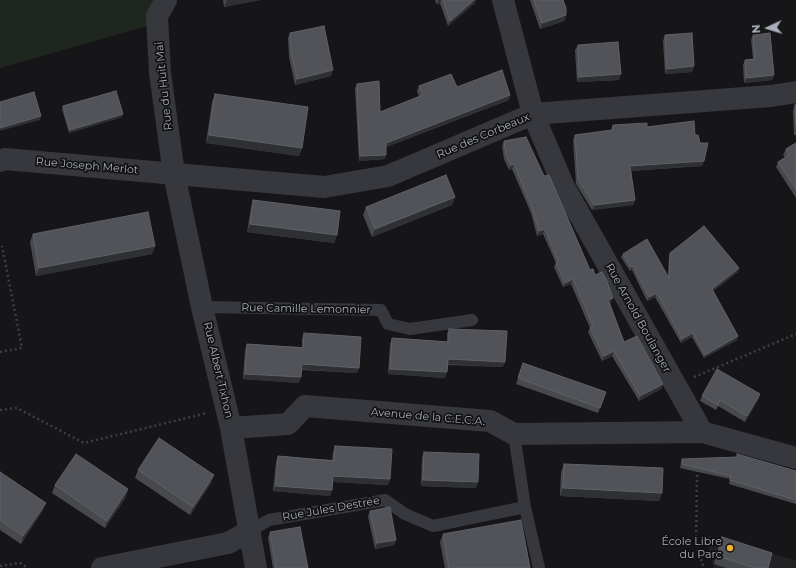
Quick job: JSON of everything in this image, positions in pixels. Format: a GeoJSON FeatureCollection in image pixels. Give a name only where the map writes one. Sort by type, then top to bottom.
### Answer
{"type":"FeatureCollection","features":[{"type":"Feature","properties":{"kind":"street","name":"Rue du Huit Mai"},"geometry":{"type":"LineString","coordinates":[[166,0],[157,16],[160,73],[174,174]]}},
{"type":"Feature","properties":{"kind":"street","name":"Rue Arnold Boulanger"},"geometry":{"type":"LineString","coordinates":[[503,0],[532,114],[564,187],[702,432]]}},
{"type":"Feature","properties":{"kind":"street","name":"Rue des Corbeaux"},"geometry":{"type":"LineString","coordinates":[[174,174],[324,187],[388,176],[532,114],[771,96],[796,92]]}},
{"type":"Feature","properties":{"kind":"street","name":"Rue Joseph Merlot"},"geometry":{"type":"LineString","coordinates":[[0,160],[5,159],[174,174]]}},
{"type":"Feature","properties":{"kind":"street","name":"Rue Albert Tixhon"},"geometry":{"type":"LineString","coordinates":[[174,174],[202,307],[229,418],[256,568]]}},
{"type":"Feature","properties":{"kind":"street","name":"Avenue de la C.E.C.A."},"geometry":{"type":"LineString","coordinates":[[229,418],[288,424],[305,406],[490,421],[514,434],[702,432]]}},
{"type":"Feature","properties":{"kind":"street"},"geometry":{"type":"LineString","coordinates":[[702,432],[796,458]]}},
{"type":"Feature","properties":{"kind":"street"},"geometry":{"type":"LineString","coordinates":[[102,568],[228,543],[250,531]]}},
{"type":"Feature","properties":{"kind":"lane","name":"Rue Camille Lemonnier"},"geometry":{"type":"LineString","coordinates":[[202,307],[381,310],[388,324],[410,329],[472,320]]}},
{"type":"Feature","properties":{"kind":"lane"},"geometry":{"type":"LineString","coordinates":[[514,434],[525,507],[540,568]]}},
{"type":"Feature","properties":{"kind":"lane","name":"Rue Jules Destrée"},"geometry":{"type":"LineString","coordinates":[[250,531],[269,520],[385,500],[406,514],[433,526],[525,507]]}},
{"type":"Feature","properties":{"kind":"path"},"geometry":{"type":"LineString","coordinates":[[0,352],[22,348],[2,246]]}},
{"type":"Feature","properties":{"kind":"path"},"geometry":{"type":"LineString","coordinates":[[676,385],[796,334]]}},
{"type":"Feature","properties":{"kind":"path"},"geometry":{"type":"LineString","coordinates":[[0,410],[17,408],[84,443],[229,418]]}},
{"type":"Feature","properties":{"kind":"path"},"geometry":{"type":"LineString","coordinates":[[697,465],[696,545],[704,568]]}},
{"type":"Feature","properties":{"kind":"path"},"geometry":{"type":"LineString","coordinates":[[0,566],[20,563],[28,568]]}},
{"type":"Feature","properties":{"kind":"shaded area"},"geometry":{"type":"Polygon","coordinates":[[[0,0],[153,0],[151,25],[0,68],[0,0]]]}},
{"type":"Feature","properties":{"kind":"shaded area","name":"École Libre du Parc"},"geometry":{"type":"Polygon","coordinates":[[[705,535],[796,560],[796,568],[714,568],[705,535]]]}},
{"type":"Feature","properties":{"kind":"building"},"geometry":{"type":"Polygon","coordinates":[[[443,0],[474,0],[450,21],[443,0]]]}},
{"type":"Feature","properties":{"kind":"building"},"geometry":{"type":"Polygon","coordinates":[[[534,0],[563,0],[566,8],[566,15],[542,23],[534,0]]]}},
{"type":"Feature","properties":{"kind":"building"},"geometry":{"type":"Polygon","coordinates":[[[324,26],[333,70],[297,79],[291,51],[290,33],[324,26]]]}},
{"type":"Feature","properties":{"kind":"building"},"geometry":{"type":"Polygon","coordinates":[[[692,33],[694,66],[667,69],[665,35],[692,33]]]}},
{"type":"Feature","properties":{"kind":"building"},"geometry":{"type":"Polygon","coordinates":[[[770,33],[774,75],[746,78],[745,60],[755,59],[753,35],[770,33]]]}},
{"type":"Feature","properties":{"kind":"building"},"geometry":{"type":"Polygon","coordinates":[[[618,42],[621,74],[579,77],[578,45],[618,42]]]}},
{"type":"Feature","properties":{"kind":"building"},"geometry":{"type":"Polygon","coordinates":[[[502,70],[510,95],[386,143],[386,155],[360,156],[357,84],[379,81],[380,112],[423,95],[419,86],[451,74],[457,87],[502,70]]]}},
{"type":"Feature","properties":{"kind":"building"},"geometry":{"type":"Polygon","coordinates":[[[116,91],[123,114],[70,130],[63,106],[116,91]]]}},
{"type":"Feature","properties":{"kind":"building"},"geometry":{"type":"Polygon","coordinates":[[[34,92],[41,116],[0,128],[0,102],[34,92]]]}},
{"type":"Feature","properties":{"kind":"building"},"geometry":{"type":"Polygon","coordinates":[[[215,94],[308,107],[302,148],[209,135],[215,94]]]}},
{"type":"Feature","properties":{"kind":"building"},"geometry":{"type":"Polygon","coordinates":[[[795,105],[796,105],[796,126],[795,105]]]}},
{"type":"Feature","properties":{"kind":"building"},"geometry":{"type":"Polygon","coordinates":[[[694,121],[695,135],[698,135],[700,143],[708,143],[704,161],[630,166],[635,200],[594,205],[578,179],[575,135],[612,130],[613,125],[647,123],[647,127],[694,121]]]}},
{"type":"Feature","properties":{"kind":"building"},"geometry":{"type":"Polygon","coordinates":[[[526,137],[544,176],[549,175],[590,270],[593,269],[595,275],[602,272],[606,279],[613,298],[608,300],[624,342],[637,336],[663,384],[640,396],[614,351],[604,356],[590,328],[593,326],[573,279],[565,283],[556,263],[558,261],[545,229],[539,231],[532,208],[514,164],[511,165],[506,155],[504,141],[526,137]]]}},
{"type":"Feature","properties":{"kind":"building"},"geometry":{"type":"Polygon","coordinates":[[[796,143],[796,189],[778,162],[789,155],[786,149],[796,143]]]}},
{"type":"Feature","properties":{"kind":"building"},"geometry":{"type":"Polygon","coordinates":[[[446,175],[455,197],[375,229],[366,207],[446,175]]]}},
{"type":"Feature","properties":{"kind":"building"},"geometry":{"type":"Polygon","coordinates":[[[253,200],[340,211],[337,235],[250,224],[253,200]]]}},
{"type":"Feature","properties":{"kind":"building"},"geometry":{"type":"Polygon","coordinates":[[[148,212],[155,246],[39,268],[33,234],[148,212]]]}},
{"type":"Feature","properties":{"kind":"building"},"geometry":{"type":"Polygon","coordinates":[[[704,226],[739,268],[712,289],[738,336],[705,355],[693,333],[682,339],[657,293],[649,297],[633,266],[631,267],[623,254],[647,239],[669,278],[670,253],[704,226]]]}},
{"type":"Feature","properties":{"kind":"building"},"geometry":{"type":"Polygon","coordinates":[[[449,329],[507,331],[505,362],[448,359],[447,372],[390,369],[392,338],[449,342],[449,329]]]}},
{"type":"Feature","properties":{"kind":"building"},"geometry":{"type":"Polygon","coordinates":[[[304,333],[361,337],[359,368],[302,364],[301,377],[245,374],[247,344],[303,348],[304,333]]]}},
{"type":"Feature","properties":{"kind":"building"},"geometry":{"type":"Polygon","coordinates":[[[523,363],[606,392],[600,408],[518,378],[523,363]]]}},
{"type":"Feature","properties":{"kind":"building"},"geometry":{"type":"Polygon","coordinates":[[[717,369],[760,394],[747,416],[720,400],[718,405],[702,396],[717,369]]]}},
{"type":"Feature","properties":{"kind":"building"},"geometry":{"type":"Polygon","coordinates":[[[159,438],[214,475],[193,507],[138,470],[159,438]]]}},
{"type":"Feature","properties":{"kind":"building"},"geometry":{"type":"Polygon","coordinates":[[[335,446],[392,449],[390,479],[333,476],[332,490],[276,486],[278,456],[334,461],[335,446]]]}},
{"type":"Feature","properties":{"kind":"building"},"geometry":{"type":"Polygon","coordinates":[[[424,452],[479,454],[478,482],[423,480],[424,452]]]}},
{"type":"Feature","properties":{"kind":"building"},"geometry":{"type":"Polygon","coordinates":[[[76,454],[128,489],[107,521],[55,485],[76,454]]]}},
{"type":"Feature","properties":{"kind":"building"},"geometry":{"type":"Polygon","coordinates":[[[737,454],[796,471],[796,500],[730,480],[731,476],[682,464],[682,459],[737,457],[737,454]]]}},
{"type":"Feature","properties":{"kind":"building"},"geometry":{"type":"Polygon","coordinates":[[[564,464],[663,468],[662,493],[563,488],[564,464]]]}},
{"type":"Feature","properties":{"kind":"building"},"geometry":{"type":"Polygon","coordinates":[[[0,472],[46,503],[23,536],[0,520],[0,472]]]}},
{"type":"Feature","properties":{"kind":"building"},"geometry":{"type":"Polygon","coordinates":[[[390,507],[396,540],[377,543],[370,511],[390,507]]]}},
{"type":"Feature","properties":{"kind":"building"},"geometry":{"type":"Polygon","coordinates":[[[521,520],[530,568],[449,568],[443,534],[521,520]]]}},
{"type":"Feature","properties":{"kind":"building"},"geometry":{"type":"Polygon","coordinates":[[[300,527],[308,568],[276,568],[270,532],[300,527]]]}},
{"type":"Feature","properties":{"kind":"building"},"geometry":{"type":"Polygon","coordinates":[[[722,537],[772,553],[768,568],[755,568],[717,556],[722,537]]]}},
{"type":"Feature","properties":{"kind":"place","name":"École Libre du Parc"},"geometry":{"type":"Point","coordinates":[730,548]}}]}
